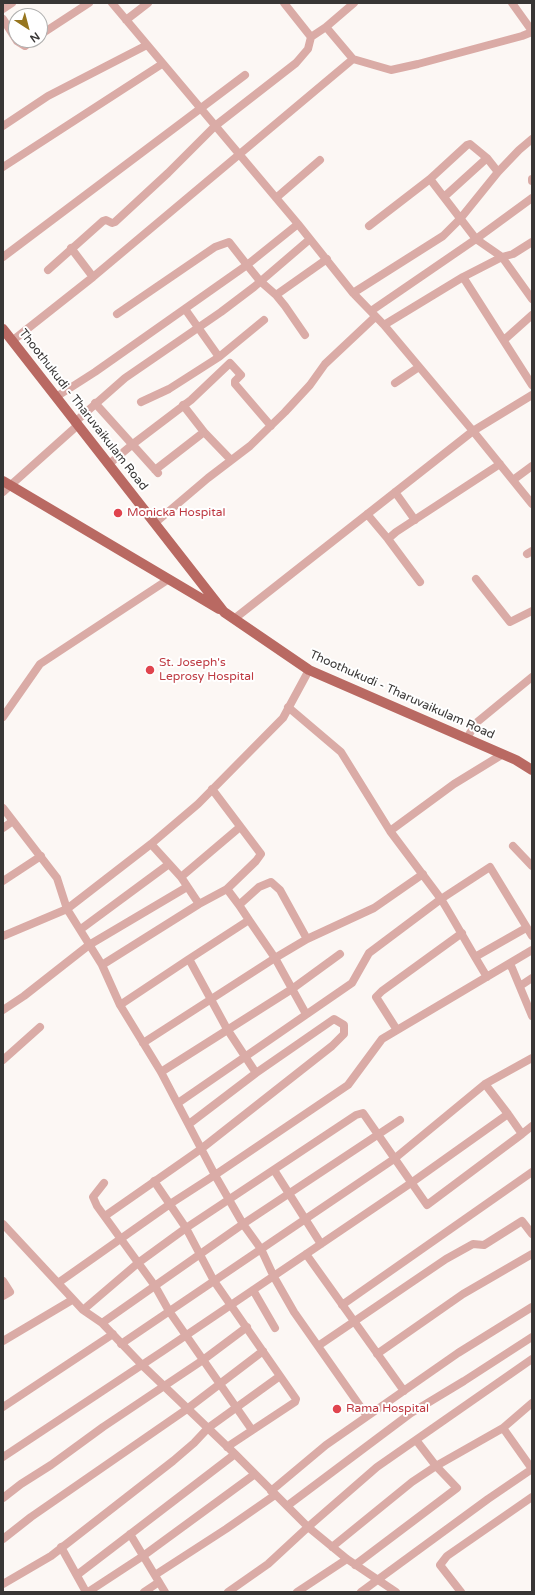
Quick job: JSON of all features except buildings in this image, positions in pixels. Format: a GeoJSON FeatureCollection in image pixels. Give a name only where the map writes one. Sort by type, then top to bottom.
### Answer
{"type":"FeatureCollection","features":[{"type":"Feature","properties":{"kind":"main road","name":"Thoothukudi - Tharuvaikulam Road"},"geometry":{"type":"LineString","coordinates":[[3,329],[224,612],[309,670],[531,767]]}},
{"type":"Feature","properties":{"kind":"main road"},"geometry":{"type":"LineString","coordinates":[[5,486],[224,612]]}},
{"type":"Feature","properties":{"kind":"street"},"geometry":{"type":"LineString","coordinates":[[3,9],[12,3]]}},
{"type":"Feature","properties":{"kind":"street"},"geometry":{"type":"LineString","coordinates":[[48,30],[89,3]]}},
{"type":"Feature","properties":{"kind":"street"},"geometry":{"type":"LineString","coordinates":[[112,3],[298,224],[353,293],[384,325],[473,431],[532,504]]}},
{"type":"Feature","properties":{"kind":"street"},"geometry":{"type":"LineString","coordinates":[[126,20],[148,3]]}},
{"type":"Feature","properties":{"kind":"street"},"geometry":{"type":"LineString","coordinates":[[284,3],[311,37]]}},
{"type":"Feature","properties":{"kind":"street"},"geometry":{"type":"LineString","coordinates":[[48,270],[70,248],[103,221],[106,220],[112,223],[115,222],[168,173],[215,126],[296,63],[308,49],[311,37],[326,27],[354,3]]}},
{"type":"Feature","properties":{"kind":"street"},"geometry":{"type":"LineString","coordinates":[[326,27],[353,59],[390,70],[522,36],[532,31],[512,3]]}},
{"type":"Feature","properties":{"kind":"street"},"geometry":{"type":"LineString","coordinates":[[3,126],[48,96],[147,45]]}},
{"type":"Feature","properties":{"kind":"street"},"geometry":{"type":"LineString","coordinates":[[12,341],[93,277],[149,228],[240,155],[353,59]]}},
{"type":"Feature","properties":{"kind":"street"},"geometry":{"type":"LineString","coordinates":[[3,168],[162,64]]}},
{"type":"Feature","properties":{"kind":"street"},"geometry":{"type":"LineString","coordinates":[[3,257],[245,75]]}},
{"type":"Feature","properties":{"kind":"street"},"geometry":{"type":"LineString","coordinates":[[353,293],[443,236],[460,219],[498,172],[532,139]]}},
{"type":"Feature","properties":{"kind":"street"},"geometry":{"type":"LineString","coordinates":[[369,226],[430,179],[467,145],[470,144],[486,158],[498,172]]}},
{"type":"Feature","properties":{"kind":"street"},"geometry":{"type":"LineString","coordinates":[[444,197],[486,158]]}},
{"type":"Feature","properties":{"kind":"street"},"geometry":{"type":"LineString","coordinates":[[276,198],[320,160]]}},
{"type":"Feature","properties":{"kind":"street"},"geometry":{"type":"LineString","coordinates":[[430,179],[476,239],[502,257],[532,299]]}},
{"type":"Feature","properties":{"kind":"street"},"geometry":{"type":"LineString","coordinates":[[155,523],[271,426],[310,385],[325,364],[373,314],[532,198]]}},
{"type":"Feature","properties":{"kind":"street"},"geometry":{"type":"LineString","coordinates":[[56,397],[185,309],[247,264],[298,224]]}},
{"type":"Feature","properties":{"kind":"street"},"geometry":{"type":"LineString","coordinates":[[5,486],[77,424],[95,403],[125,378],[198,328],[260,281],[310,239]]}},
{"type":"Feature","properties":{"kind":"street"},"geometry":{"type":"LineString","coordinates":[[117,314],[215,248],[229,242],[260,281],[276,295],[305,335]]}},
{"type":"Feature","properties":{"kind":"street"},"geometry":{"type":"LineString","coordinates":[[384,325],[463,277],[502,257],[513,254],[532,242]]}},
{"type":"Feature","properties":{"kind":"street"},"geometry":{"type":"LineString","coordinates":[[70,248],[93,277]]}},
{"type":"Feature","properties":{"kind":"street"},"geometry":{"type":"LineString","coordinates":[[276,295],[327,259]]}},
{"type":"Feature","properties":{"kind":"street"},"geometry":{"type":"LineString","coordinates":[[463,277],[532,385]]}},
{"type":"Feature","properties":{"kind":"street"},"geometry":{"type":"LineString","coordinates":[[185,309],[219,357]]}},
{"type":"Feature","properties":{"kind":"street"},"geometry":{"type":"LineString","coordinates":[[504,340],[532,315]]}},
{"type":"Feature","properties":{"kind":"street"},"geometry":{"type":"LineString","coordinates":[[141,402],[169,389],[219,357],[264,320]]}},
{"type":"Feature","properties":{"kind":"street"},"geometry":{"type":"LineString","coordinates":[[109,464],[205,388],[230,363],[241,375],[235,381],[235,384],[271,426]]}},
{"type":"Feature","properties":{"kind":"street"},"geometry":{"type":"LineString","coordinates":[[395,383],[419,367]]}},
{"type":"Feature","properties":{"kind":"street"},"geometry":{"type":"LineString","coordinates":[[234,619],[473,431],[532,396]]}},
{"type":"Feature","properties":{"kind":"street"},"geometry":{"type":"LineString","coordinates":[[95,403],[157,471],[204,432]]}},
{"type":"Feature","properties":{"kind":"street"},"geometry":{"type":"LineString","coordinates":[[183,405],[204,432],[231,460]]}},
{"type":"Feature","properties":{"kind":"street"},"geometry":{"type":"LineString","coordinates":[[388,539],[500,464]]}},
{"type":"Feature","properties":{"kind":"street"},"geometry":{"type":"LineString","coordinates":[[513,480],[532,466]]}},
{"type":"Feature","properties":{"kind":"street"},"geometry":{"type":"LineString","coordinates":[[395,492],[415,520]]}},
{"type":"Feature","properties":{"kind":"street"},"geometry":{"type":"LineString","coordinates":[[367,514],[420,582]]}},
{"type":"Feature","properties":{"kind":"street"},"geometry":{"type":"LineString","coordinates":[[3,717],[40,664],[169,579]]}},
{"type":"Feature","properties":{"kind":"street"},"geometry":{"type":"LineString","coordinates":[[476,579],[510,622],[532,611]]}},
{"type":"Feature","properties":{"kind":"street"},"geometry":{"type":"LineString","coordinates":[[3,936],[67,909],[151,844],[212,789],[283,718],[309,670]]}},
{"type":"Feature","properties":{"kind":"street"},"geometry":{"type":"LineString","coordinates":[[466,738],[476,722],[532,677]]}},
{"type":"Feature","properties":{"kind":"street"},"geometry":{"type":"LineString","coordinates":[[288,707],[341,752],[390,831],[441,899],[487,977]]}},
{"type":"Feature","properties":{"kind":"street"},"geometry":{"type":"LineString","coordinates":[[390,831],[454,784],[503,754]]}},
{"type":"Feature","properties":{"kind":"street"},"geometry":{"type":"LineString","coordinates":[[102,965],[199,904],[227,889],[256,861],[261,854],[212,789]]}},
{"type":"Feature","properties":{"kind":"street"},"geometry":{"type":"LineString","coordinates":[[3,808],[57,878],[67,909],[81,929],[102,965],[120,1005],[161,1072],[229,1200],[243,1224],[261,1249],[274,1277],[294,1312],[367,1416]]}},
{"type":"Feature","properties":{"kind":"street"},"geometry":{"type":"LineString","coordinates":[[3,828],[13,821]]}},
{"type":"Feature","properties":{"kind":"street"},"geometry":{"type":"LineString","coordinates":[[181,877],[240,827]]}},
{"type":"Feature","properties":{"kind":"street"},"geometry":{"type":"LineString","coordinates":[[151,844],[181,877],[199,904]]}},
{"type":"Feature","properties":{"kind":"street"},"geometry":{"type":"LineString","coordinates":[[513,846],[532,866]]}},
{"type":"Feature","properties":{"kind":"street"},"geometry":{"type":"LineString","coordinates":[[3,881],[41,856]]}},
{"type":"Feature","properties":{"kind":"street"},"geometry":{"type":"LineString","coordinates":[[81,929],[169,864]]}},
{"type":"Feature","properties":{"kind":"street"},"geometry":{"type":"LineString","coordinates":[[178,1103],[244,1056],[352,983],[370,953],[441,899],[490,867],[532,936]]}},
{"type":"Feature","properties":{"kind":"street"},"geometry":{"type":"LineString","coordinates":[[144,1043],[274,958],[307,939],[374,908],[423,874]]}},
{"type":"Feature","properties":{"kind":"street"},"geometry":{"type":"LineString","coordinates":[[239,905],[259,887],[271,882],[280,890],[307,939]]}},
{"type":"Feature","properties":{"kind":"street"},"geometry":{"type":"LineString","coordinates":[[3,1010],[24,996],[89,945],[187,887]]}},
{"type":"Feature","properties":{"kind":"street"},"geometry":{"type":"LineString","coordinates":[[227,889],[274,958],[306,1014]]}},
{"type":"Feature","properties":{"kind":"street"},"geometry":{"type":"LineString","coordinates":[[120,1005],[249,920]]}},
{"type":"Feature","properties":{"kind":"street"},"geometry":{"type":"LineString","coordinates":[[475,957],[526,928]]}},
{"type":"Feature","properties":{"kind":"street"},"geometry":{"type":"LineString","coordinates":[[397,1030],[376,997],[382,990],[462,933]]}},
{"type":"Feature","properties":{"kind":"street"},"geometry":{"type":"LineString","coordinates":[[58,1283],[170,1204],[348,1085],[382,1039],[532,950]]}},
{"type":"Feature","properties":{"kind":"street"},"geometry":{"type":"LineString","coordinates":[[161,1072],[292,989],[340,954]]}},
{"type":"Feature","properties":{"kind":"street"},"geometry":{"type":"LineString","coordinates":[[189,959],[227,1029],[256,1073]]}},
{"type":"Feature","properties":{"kind":"street"},"geometry":{"type":"LineString","coordinates":[[509,964],[532,1016]]}},
{"type":"Feature","properties":{"kind":"street"},"geometry":{"type":"LineString","coordinates":[[520,986],[532,978]]}},
{"type":"Feature","properties":{"kind":"street"},"geometry":{"type":"LineString","coordinates":[[105,1216],[202,1149],[332,1046],[344,1034],[344,1026],[334,1018],[256,1073],[189,1124]]}},
{"type":"Feature","properties":{"kind":"street"},"geometry":{"type":"LineString","coordinates":[[3,1060],[40,1027]]}},
{"type":"Feature","properties":{"kind":"street"},"geometry":{"type":"LineString","coordinates":[[121,1344],[394,1159],[485,1084],[532,1058]]}},
{"type":"Feature","properties":{"kind":"street"},"geometry":{"type":"LineString","coordinates":[[485,1084],[522,1134]]}},
{"type":"Feature","properties":{"kind":"street"},"geometry":{"type":"LineString","coordinates":[[83,1310],[138,1263],[186,1228],[356,1115],[363,1113],[427,1205],[532,1126]]}},
{"type":"Feature","properties":{"kind":"street"},"geometry":{"type":"LineString","coordinates":[[3,1456],[274,1277],[508,1114]]}},
{"type":"Feature","properties":{"kind":"street"},"geometry":{"type":"LineString","coordinates":[[102,1323],[243,1224],[400,1120]]}},
{"type":"Feature","properties":{"kind":"street"},"geometry":{"type":"LineString","coordinates":[[274,1170],[321,1244]]}},
{"type":"Feature","properties":{"kind":"street"},"geometry":{"type":"LineString","coordinates":[[342,1305],[532,1172]]}},
{"type":"Feature","properties":{"kind":"street"},"geometry":{"type":"LineString","coordinates":[[154,1181],[186,1228],[214,1281],[296,1399],[295,1402],[228,1447]]}},
{"type":"Feature","properties":{"kind":"street"},"geometry":{"type":"LineString","coordinates":[[104,1183],[93,1197],[97,1206],[155,1286],[219,1384],[237,1407],[252,1430]]}},
{"type":"Feature","properties":{"kind":"street"},"geometry":{"type":"LineString","coordinates":[[318,1346],[446,1259],[467,1247],[473,1244],[484,1245],[522,1220],[531,1229]]}},
{"type":"Feature","properties":{"kind":"street"},"geometry":{"type":"LineString","coordinates":[[3,1224],[72,1300],[83,1310],[102,1323],[142,1365],[228,1447],[308,1527],[355,1565],[396,1592]]}},
{"type":"Feature","properties":{"kind":"street"},"geometry":{"type":"LineString","coordinates":[[306,1254],[404,1391]]}},
{"type":"Feature","properties":{"kind":"street"},"geometry":{"type":"LineString","coordinates":[[378,1354],[463,1294],[532,1254]]}},
{"type":"Feature","properties":{"kind":"street"},"geometry":{"type":"LineString","coordinates":[[3,1282],[10,1292],[3,1296]]}},
{"type":"Feature","properties":{"kind":"street"},"geometry":{"type":"LineString","coordinates":[[253,1290],[275,1328]]}},
{"type":"Feature","properties":{"kind":"street"},"geometry":{"type":"LineString","coordinates":[[3,1341],[72,1300]]}},
{"type":"Feature","properties":{"kind":"street"},"geometry":{"type":"LineString","coordinates":[[144,1592],[157,1579],[273,1493],[326,1445],[458,1353],[532,1307]]}},
{"type":"Feature","properties":{"kind":"street"},"geometry":{"type":"LineString","coordinates":[[3,1498],[247,1328]]}},
{"type":"Feature","properties":{"kind":"street"},"geometry":{"type":"LineString","coordinates":[[3,1407],[113,1334]]}},
{"type":"Feature","properties":{"kind":"street"},"geometry":{"type":"LineString","coordinates":[[287,1506],[411,1413],[532,1337]]}},
{"type":"Feature","properties":{"kind":"street"},"geometry":{"type":"LineString","coordinates":[[3,1538],[69,1490],[187,1409],[263,1351]]}},
{"type":"Feature","properties":{"kind":"street"},"geometry":{"type":"LineString","coordinates":[[228,1592],[268,1564],[377,1467],[532,1359]]}},
{"type":"Feature","properties":{"kind":"street"},"geometry":{"type":"LineString","coordinates":[[3,1584],[51,1556],[173,1462],[208,1428],[280,1376]]}},
{"type":"Feature","properties":{"kind":"street"},"geometry":{"type":"LineString","coordinates":[[332,1547],[412,1482],[436,1466],[503,1428],[532,1403]]}},
{"type":"Feature","properties":{"kind":"street"},"geometry":{"type":"LineString","coordinates":[[361,1592],[488,1499],[532,1469],[503,1428]]}},
{"type":"Feature","properties":{"kind":"street"},"geometry":{"type":"LineString","coordinates":[[355,1565],[457,1488],[436,1466],[416,1440]]}},
{"type":"Feature","properties":{"kind":"street"},"geometry":{"type":"LineString","coordinates":[[77,1575],[235,1454]]}},
{"type":"Feature","properties":{"kind":"street"},"geometry":{"type":"LineString","coordinates":[[61,1548],[87,1592],[143,1556],[255,1474]]}},
{"type":"Feature","properties":{"kind":"street"},"geometry":{"type":"LineString","coordinates":[[461,1592],[440,1564],[447,1556],[532,1497]]}},
{"type":"Feature","properties":{"kind":"street"},"geometry":{"type":"LineString","coordinates":[[130,1534],[165,1592]]}},
{"type":"Feature","properties":{"kind":"street"},"geometry":{"type":"LineString","coordinates":[[297,1592],[347,1559]]}},
{"type":"Feature","properties":{"kind":"place","name":"Monicka Hospital"},"geometry":{"type":"Point","coordinates":[118,513]}},
{"type":"Feature","properties":{"kind":"place","name":"St. Joseph's Leprosy Hospital"},"geometry":{"type":"Point","coordinates":[150,670]}},
{"type":"Feature","properties":{"kind":"place","name":"Rama Hospital"},"geometry":{"type":"Point","coordinates":[337,1409]}}]}
